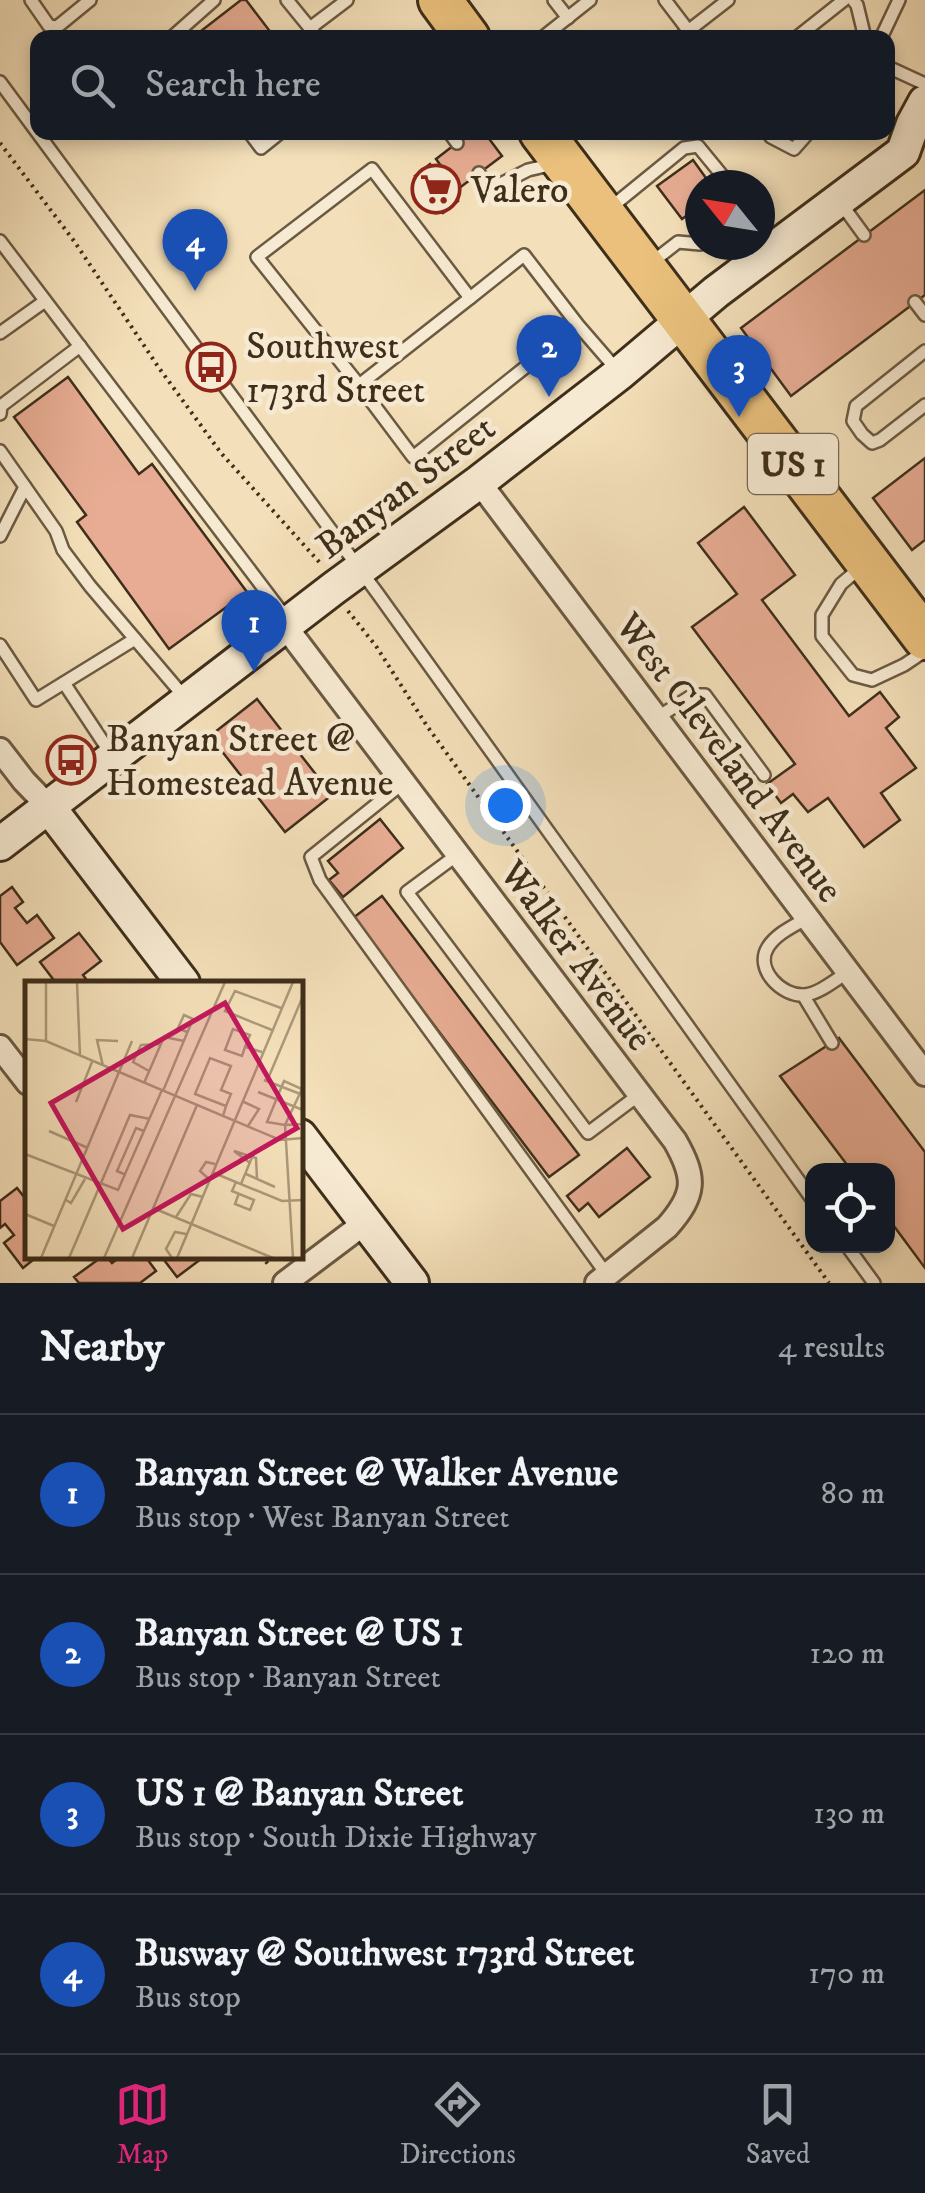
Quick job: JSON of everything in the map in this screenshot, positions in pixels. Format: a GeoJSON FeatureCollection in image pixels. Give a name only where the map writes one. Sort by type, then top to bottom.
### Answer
{"type":"FeatureCollection","features":[{"type":"Feature","properties":{"kind":"highway"},"geometry":{"type":"LineString","coordinates":[[440,0],[462,30]]}},
{"type":"Feature","properties":{"kind":"highway","name":"US 1"},"geometry":{"type":"LineString","coordinates":[[552,147],[867,562],[917,612]]}},
{"type":"Feature","properties":{"kind":"street","name":"Banyan Street"},"geometry":{"type":"LineString","coordinates":[[0,844],[620,373],[751,260],[914,148],[913,124],[925,102]]}},
{"type":"Feature","properties":{"kind":"street","name":"West Cleveland Avenue"},"geometry":{"type":"LineString","coordinates":[[479,482],[848,972],[917,1045],[925,1074]]}},
{"type":"Feature","properties":{"kind":"street","name":"Walker Avenue"},"geometry":{"type":"LineString","coordinates":[[288,624],[456,855],[681,1152],[692,1188],[684,1206],[667,1228],[606,1280]]}},
{"type":"Feature","properties":{"kind":"street"},"geometry":{"type":"LineString","coordinates":[[0,750],[48,806],[181,981]]}},
{"type":"Feature","properties":{"kind":"street"},"geometry":{"type":"LineString","coordinates":[[0,1047],[25,1078]]}},
{"type":"Feature","properties":{"kind":"street"},"geometry":{"type":"LineString","coordinates":[[302,1139],[412,1283]]}},
{"type":"Feature","properties":{"kind":"street"},"geometry":{"type":"LineString","coordinates":[[285,1283],[366,1222]]}},
{"type":"Feature","properties":{"kind":"lane"},"geometry":{"type":"LineString","coordinates":[[32,0],[53,28],[90,0]]}},
{"type":"Feature","properties":{"kind":"lane"},"geometry":{"type":"LineString","coordinates":[[181,30],[214,0]]}},
{"type":"Feature","properties":{"kind":"lane"},"geometry":{"type":"LineString","coordinates":[[287,0],[312,30]]}},
{"type":"Feature","properties":{"kind":"lane"},"geometry":{"type":"LineString","coordinates":[[317,30],[347,0]]}},
{"type":"Feature","properties":{"kind":"lane"},"geometry":{"type":"LineString","coordinates":[[554,0],[568,18]]}},
{"type":"Feature","properties":{"kind":"lane"},"geometry":{"type":"LineString","coordinates":[[552,30],[590,0]]}},
{"type":"Feature","properties":{"kind":"lane"},"geometry":{"type":"LineString","coordinates":[[665,0],[684,30]]}},
{"type":"Feature","properties":{"kind":"lane"},"geometry":{"type":"LineString","coordinates":[[693,30],[728,0]]}},
{"type":"Feature","properties":{"kind":"lane"},"geometry":{"type":"LineString","coordinates":[[806,30],[844,0]]}},
{"type":"Feature","properties":{"kind":"lane"},"geometry":{"type":"LineString","coordinates":[[853,0],[864,30]]}},
{"type":"Feature","properties":{"kind":"lane"},"geometry":{"type":"LineString","coordinates":[[885,30],[899,0]]}},
{"type":"Feature","properties":{"kind":"lane"},"geometry":{"type":"LineString","coordinates":[[895,70],[925,84]]}},
{"type":"Feature","properties":{"kind":"lane"},"geometry":{"type":"LineString","coordinates":[[0,82],[30,122]]}},
{"type":"Feature","properties":{"kind":"lane"},"geometry":{"type":"LineString","coordinates":[[44,140],[805,1189]]}},
{"type":"Feature","properties":{"kind":"lane"},"geometry":{"type":"LineString","coordinates":[[777,140],[794,149],[801,140]]}},
{"type":"Feature","properties":{"kind":"lane"},"geometry":{"type":"LineString","coordinates":[[603,214],[684,148],[698,146],[718,170]]}},
{"type":"Feature","properties":{"kind":"lane"},"geometry":{"type":"LineString","coordinates":[[478,173],[489,190],[528,170],[552,147]]}},
{"type":"Feature","properties":{"kind":"lane"},"geometry":{"type":"LineString","coordinates":[[470,298],[372,168],[257,258],[413,456],[578,325]]}},
{"type":"Feature","properties":{"kind":"lane"},"geometry":{"type":"LineString","coordinates":[[839,200],[864,235]]}},
{"type":"Feature","properties":{"kind":"lane"},"geometry":{"type":"LineString","coordinates":[[0,240],[288,624]]}},
{"type":"Feature","properties":{"kind":"lane"},"geometry":{"type":"LineString","coordinates":[[644,268],[678,242],[685,243]]}},
{"type":"Feature","properties":{"kind":"lane"},"geometry":{"type":"LineString","coordinates":[[359,385],[524,255],[620,373]]}},
{"type":"Feature","properties":{"kind":"lane"},"geometry":{"type":"LineString","coordinates":[[0,333],[46,301]]}},
{"type":"Feature","properties":{"kind":"lane"},"geometry":{"type":"LineString","coordinates":[[916,302],[925,314]]}},
{"type":"Feature","properties":{"kind":"lane"},"geometry":{"type":"LineString","coordinates":[[0,414],[1,406],[80,346]]}},
{"type":"Feature","properties":{"kind":"lane"},"geometry":{"type":"LineString","coordinates":[[925,352],[856,406],[852,421],[872,443],[925,405]]}},
{"type":"Feature","properties":{"kind":"lane"},"geometry":{"type":"LineString","coordinates":[[0,452],[90,586],[187,700]]}},
{"type":"Feature","properties":{"kind":"lane"},"geometry":{"type":"LineString","coordinates":[[0,536],[25,487]]}},
{"type":"Feature","properties":{"kind":"lane"},"geometry":{"type":"LineString","coordinates":[[867,562],[842,584],[822,615],[822,636],[853,676],[872,680],[925,651]]}},
{"type":"Feature","properties":{"kind":"lane"},"geometry":{"type":"LineString","coordinates":[[0,645],[36,700],[135,639]]}},
{"type":"Feature","properties":{"kind":"lane"},"geometry":{"type":"LineString","coordinates":[[64,683],[112,756]]}},
{"type":"Feature","properties":{"kind":"lane"},"geometry":{"type":"LineString","coordinates":[[658,717],[693,695],[705,695],[764,774]]}},
{"type":"Feature","properties":{"kind":"lane"},"geometry":{"type":"LineString","coordinates":[[403,783],[311,857],[320,880],[606,1280]]}},
{"type":"Feature","properties":{"kind":"lane"},"geometry":{"type":"LineString","coordinates":[[456,855],[407,892],[588,1133],[640,1094]]}},
{"type":"Feature","properties":{"kind":"lane"},"geometry":{"type":"LineString","coordinates":[[808,918],[769,945],[765,967],[777,985],[799,996],[812,993],[848,972]]}},
{"type":"Feature","properties":{"kind":"lane"},"geometry":{"type":"LineString","coordinates":[[803,995],[832,1043]]}},
{"type":"Feature","properties":{"kind":"lane"},"geometry":{"type":"LineString","coordinates":[[851,1253],[874,1283]]}},
{"type":"Feature","properties":{"kind":"path"},"geometry":{"type":"LineString","coordinates":[[0,143],[74,241],[220,454],[322,565]]}},
{"type":"Feature","properties":{"kind":"path"},"geometry":{"type":"LineString","coordinates":[[343,605],[830,1283]]}},
{"type":"Feature","properties":{"kind":"path"},"geometry":{"type":"LineString","coordinates":[[263,1258],[268,1264]]}},
{"type":"Feature","properties":{"kind":"building"},"geometry":{"type":"Polygon","coordinates":[[[246,0],[269,30],[202,30],[246,0]]]}},
{"type":"Feature","properties":{"kind":"building","name":"Valero"},"geometry":{"type":"Polygon","coordinates":[[[461,140],[490,140],[502,156],[458,189],[436,159],[461,140]]]}},
{"type":"Feature","properties":{"kind":"building"},"geometry":{"type":"Polygon","coordinates":[[[693,160],[700,170],[685,170],[682,219],[657,186],[693,160]]]}},
{"type":"Feature","properties":{"kind":"building","name":"Valero"},"geometry":{"type":"Polygon","coordinates":[[[430,164],[458,201],[443,213],[415,176],[430,164]]]}},
{"type":"Feature","properties":{"kind":"building"},"geometry":{"type":"Polygon","coordinates":[[[925,190],[925,295],[791,396],[741,328],[925,190]]]}},
{"type":"Feature","properties":{"kind":"building"},"geometry":{"type":"Polygon","coordinates":[[[68,377],[139,474],[152,464],[247,592],[169,649],[77,522],[86,515],[14,417],[68,377]]]}},
{"type":"Feature","properties":{"kind":"building"},"geometry":{"type":"Polygon","coordinates":[[[925,458],[925,540],[912,550],[873,498],[925,458]]]}},
{"type":"Feature","properties":{"kind":"building"},"geometry":{"type":"Polygon","coordinates":[[[744,507],[795,575],[762,600],[849,716],[880,692],[899,717],[886,728],[916,768],[881,793],[900,820],[864,847],[828,798],[808,812],[793,794],[781,803],[767,784],[795,764],[692,627],[737,594],[698,543],[744,507]]]}},
{"type":"Feature","properties":{"kind":"building"},"geometry":{"type":"Polygon","coordinates":[[[257,699],[332,795],[285,832],[210,736],[257,699]]]}},
{"type":"Feature","properties":{"kind":"building"},"geometry":{"type":"Polygon","coordinates":[[[380,819],[403,848],[343,897],[329,880],[338,873],[328,861],[380,819]]]}},
{"type":"Feature","properties":{"kind":"building"},"geometry":{"type":"Polygon","coordinates":[[[12,887],[23,902],[15,908],[27,923],[37,915],[54,938],[17,965],[0,942],[0,896],[12,887]]]}},
{"type":"Feature","properties":{"kind":"building"},"geometry":{"type":"Polygon","coordinates":[[[382,896],[579,1155],[549,1177],[353,918],[382,896]]]}},
{"type":"Feature","properties":{"kind":"building"},"geometry":{"type":"Polygon","coordinates":[[[79,933],[101,961],[83,975],[88,981],[54,981],[40,962],[79,933]]]}},
{"type":"Feature","properties":{"kind":"building"},"geometry":{"type":"Polygon","coordinates":[[[839,1038],[925,1152],[925,1268],[895,1227],[895,1163],[846,1163],[780,1076],[839,1038]]]}},
{"type":"Feature","properties":{"kind":"building"},"geometry":{"type":"Polygon","coordinates":[[[627,1148],[650,1177],[599,1217],[588,1203],[579,1211],[567,1196],[627,1148]]]}},
{"type":"Feature","properties":{"kind":"building"},"geometry":{"type":"Polygon","coordinates":[[[17,1188],[25,1198],[25,1258],[36,1258],[23,1268],[4,1243],[14,1235],[5,1224],[0,1228],[0,1201],[17,1188]]]}},
{"type":"Feature","properties":{"kind":"building"},"geometry":{"type":"Polygon","coordinates":[[[100,1258],[112,1263],[118,1258],[146,1258],[156,1271],[140,1283],[79,1283],[74,1277],[100,1258]]]}},
{"type":"Feature","properties":{"kind":"building"},"geometry":{"type":"Polygon","coordinates":[[[163,1258],[202,1258],[177,1277],[163,1258]]]}},
{"type":"Feature","properties":{"kind":"place","name":"Valero"},"geometry":{"type":"Point","coordinates":[436,189]}},
{"type":"Feature","properties":{"kind":"place","name":"Busway @ Southwest 173rd Street"},"geometry":{"type":"Point","coordinates":[195,291]}},
{"type":"Feature","properties":{"kind":"place","name":"Southwest 173rd Street"},"geometry":{"type":"Point","coordinates":[211,367]}},
{"type":"Feature","properties":{"kind":"place","name":"Banyan Street @ US 1"},"geometry":{"type":"Point","coordinates":[549,397]}},
{"type":"Feature","properties":{"kind":"place","name":"US 1 @ Banyan Street"},"geometry":{"type":"Point","coordinates":[739,417]}},
{"type":"Feature","properties":{"kind":"place","name":"Banyan Street @ Walker Avenue"},"geometry":{"type":"Point","coordinates":[254,672]}},
{"type":"Feature","properties":{"kind":"place","name":"Banyan Street @ Homestead Avenue"},"geometry":{"type":"Point","coordinates":[71,760]}}]}
